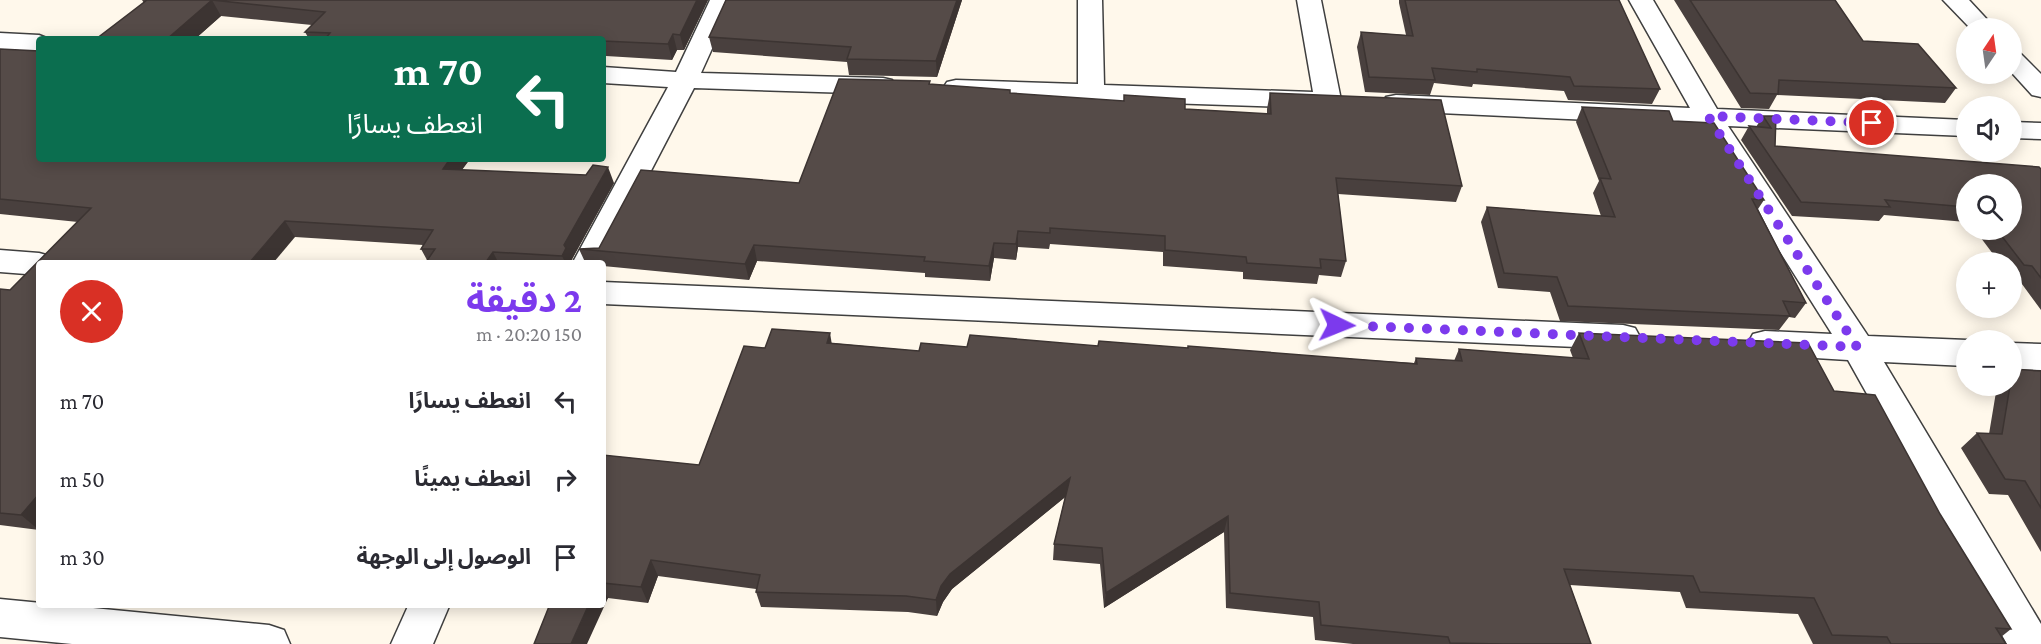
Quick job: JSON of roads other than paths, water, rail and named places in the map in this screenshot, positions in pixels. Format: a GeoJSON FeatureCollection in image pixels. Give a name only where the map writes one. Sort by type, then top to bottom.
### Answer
{"type":"FeatureCollection","features":[{"type":"Feature","properties":{"kind":"street"},"geometry":{"type":"LineString","coordinates":[[589,260],[685,80],[722,0]]}},
{"type":"Feature","properties":{"kind":"street"},"geometry":{"type":"LineString","coordinates":[[1090,0],[1091,91]]}},
{"type":"Feature","properties":{"kind":"street"},"geometry":{"type":"LineString","coordinates":[[1309,0],[1352,101]]}},
{"type":"Feature","properties":{"kind":"street"},"geometry":{"type":"LineString","coordinates":[[1641,0],[1708,116],[1857,347],[2030,644]]}},
{"type":"Feature","properties":{"kind":"street"},"geometry":{"type":"LineString","coordinates":[[1955,0],[1973,18]]}},
{"type":"Feature","properties":{"kind":"street"},"geometry":{"type":"LineString","coordinates":[[0,41],[36,43]]}},
{"type":"Feature","properties":{"kind":"street"},"geometry":{"type":"LineString","coordinates":[[2022,69],[2041,89]]}},
{"type":"Feature","properties":{"kind":"street"},"geometry":{"type":"LineString","coordinates":[[606,75],[685,80],[1352,101],[1956,128]]}},
{"type":"Feature","properties":{"kind":"street"},"geometry":{"type":"LineString","coordinates":[[2022,130],[2041,131]]}},
{"type":"Feature","properties":{"kind":"street"},"geometry":{"type":"LineString","coordinates":[[0,261],[36,264]]}},
{"type":"Feature","properties":{"kind":"street"},"geometry":{"type":"LineString","coordinates":[[606,293],[1654,338]]}},
{"type":"Feature","properties":{"kind":"street"},"geometry":{"type":"LineString","coordinates":[[1738,342],[1956,352]]}},
{"type":"Feature","properties":{"kind":"street"},"geometry":{"type":"LineString","coordinates":[[2022,356],[2041,357]]}},
{"type":"Feature","properties":{"kind":"street"},"geometry":{"type":"LineString","coordinates":[[412,644],[428,608]]}},
{"type":"Feature","properties":{"kind":"street"},"geometry":{"type":"LineString","coordinates":[[0,618],[269,644]]}}]}
